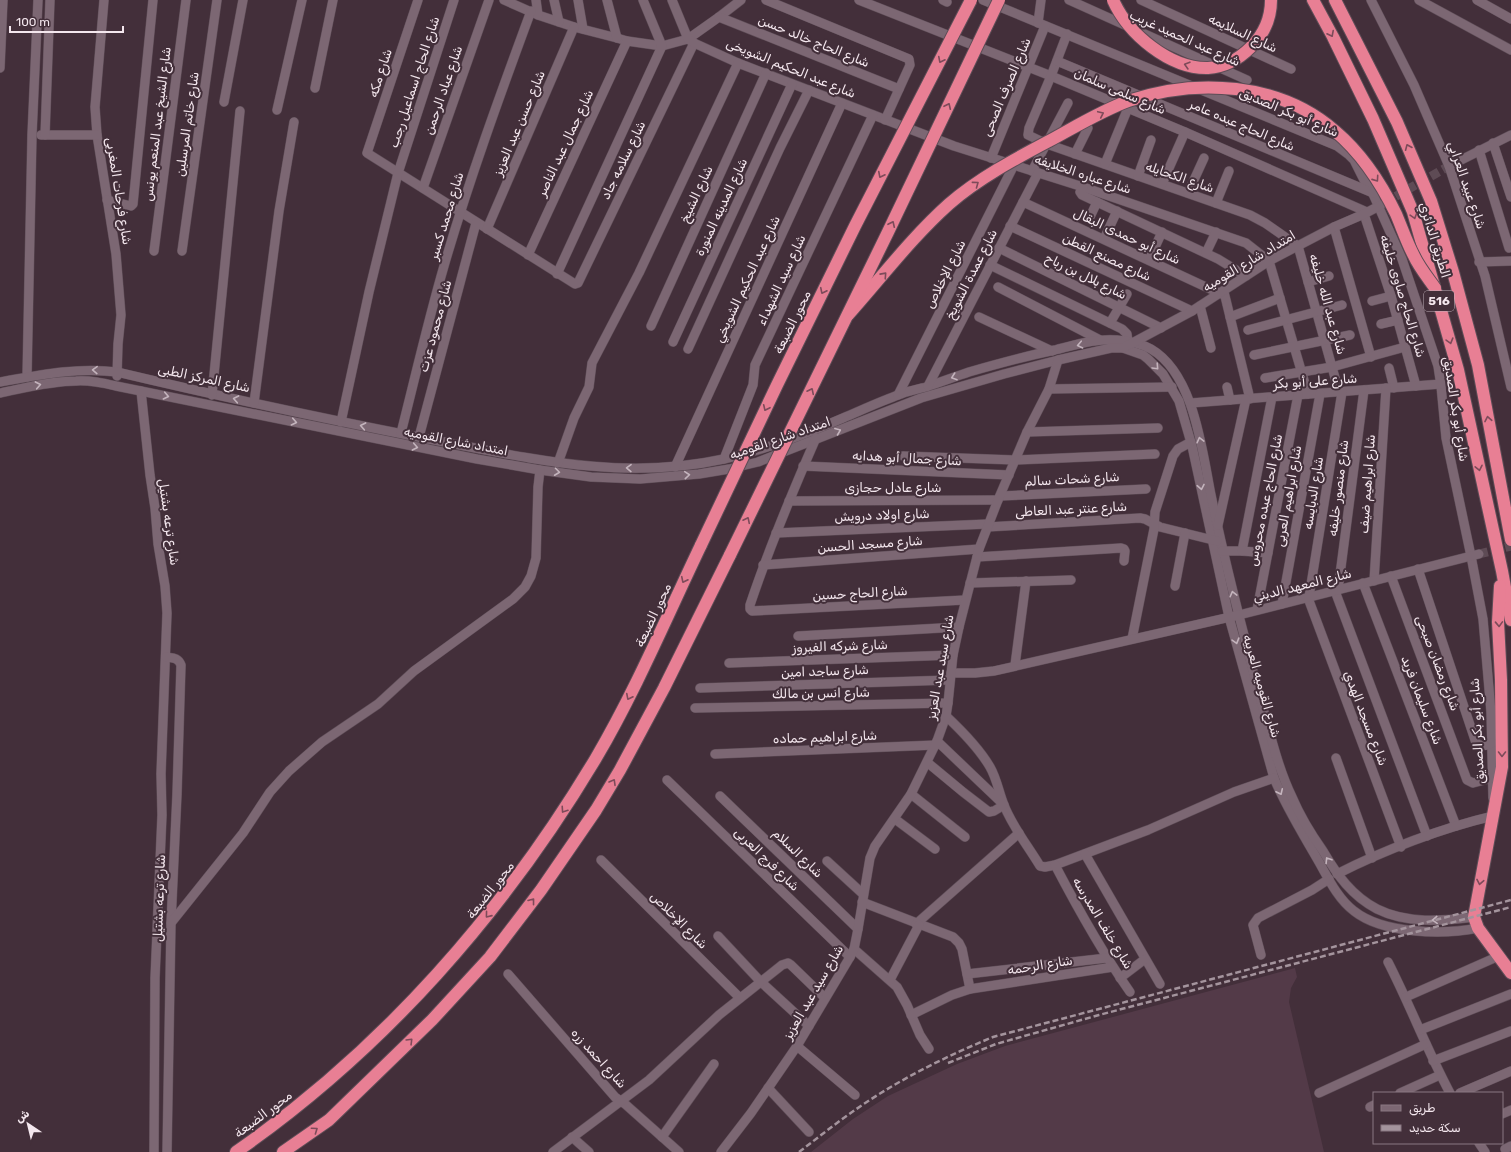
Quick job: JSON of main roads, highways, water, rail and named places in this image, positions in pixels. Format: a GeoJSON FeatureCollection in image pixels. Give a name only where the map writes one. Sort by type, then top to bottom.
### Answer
{"type":"FeatureCollection","features":[{"type":"Feature","properties":{"kind":"highway"},"geometry":{"type":"LineString","coordinates":[[962,19],[963,0]]}},
{"type":"Feature","properties":{"kind":"highway","name":"محور الضبعة"},"geometry":{"type":"LineString","coordinates":[[236,1152],[309,1097],[362,1050],[408,1006],[468,940],[521,873],[573,796],[619,717],[777,385],[855,226],[971,0]]}},
{"type":"Feature","properties":{"kind":"highway"},"geometry":{"type":"LineString","coordinates":[[283,1152],[329,1120],[432,1020],[490,957],[541,890],[596,810],[624,763],[664,688],[848,315],[999,0]]}},
{"type":"Feature","properties":{"kind":"highway"},"geometry":{"type":"LineString","coordinates":[[1113,0],[1131,27],[1150,46],[1174,61],[1191,66],[1209,68],[1233,61],[1256,42],[1266,27],[1270,15],[1271,0]]}},
{"type":"Feature","properties":{"kind":"highway","name":"الطريق الدائري"},"geometry":{"type":"LineString","coordinates":[[1313,0],[1333,36],[1369,112],[1413,212],[1458,370],[1502,571],[1511,620]]}},
{"type":"Feature","properties":{"kind":"highway","name":"الطريق الدائري"},"geometry":{"type":"LineString","coordinates":[[1335,0],[1398,122],[1431,201],[1453,272],[1478,365],[1511,540]]}},
{"type":"Feature","properties":{"kind":"highway"},"geometry":{"type":"LineString","coordinates":[[848,315],[930,222],[951,203],[990,175],[1089,120],[1127,102],[1164,92],[1208,87],[1232,88],[1265,94],[1293,104],[1334,130],[1363,160],[1380,184],[1396,213],[1414,257],[1435,288]]}},
{"type":"Feature","properties":{"kind":"highway"},"geometry":{"type":"LineString","coordinates":[[1502,571],[1498,622],[1501,680],[1502,767],[1476,922],[1511,973]]}},
{"type":"Feature","properties":{"kind":"tunnel"},"geometry":{"type":"LineString","coordinates":[[1384,203],[1449,166]]}},
{"type":"Feature","properties":{"kind":"tunnel"},"geometry":{"type":"LineString","coordinates":[[1479,554],[1511,546]]}},
{"type":"Feature","properties":{"kind":"railway"},"geometry":{"type":"LineString","coordinates":[[799,1152],[882,1092],[936,1062],[993,1037],[1511,900]]}},
{"type":"Feature","properties":{"kind":"railway"},"geometry":{"type":"LineString","coordinates":[[948,1063],[996,1044],[1099,1015],[1511,907]]}}]}
